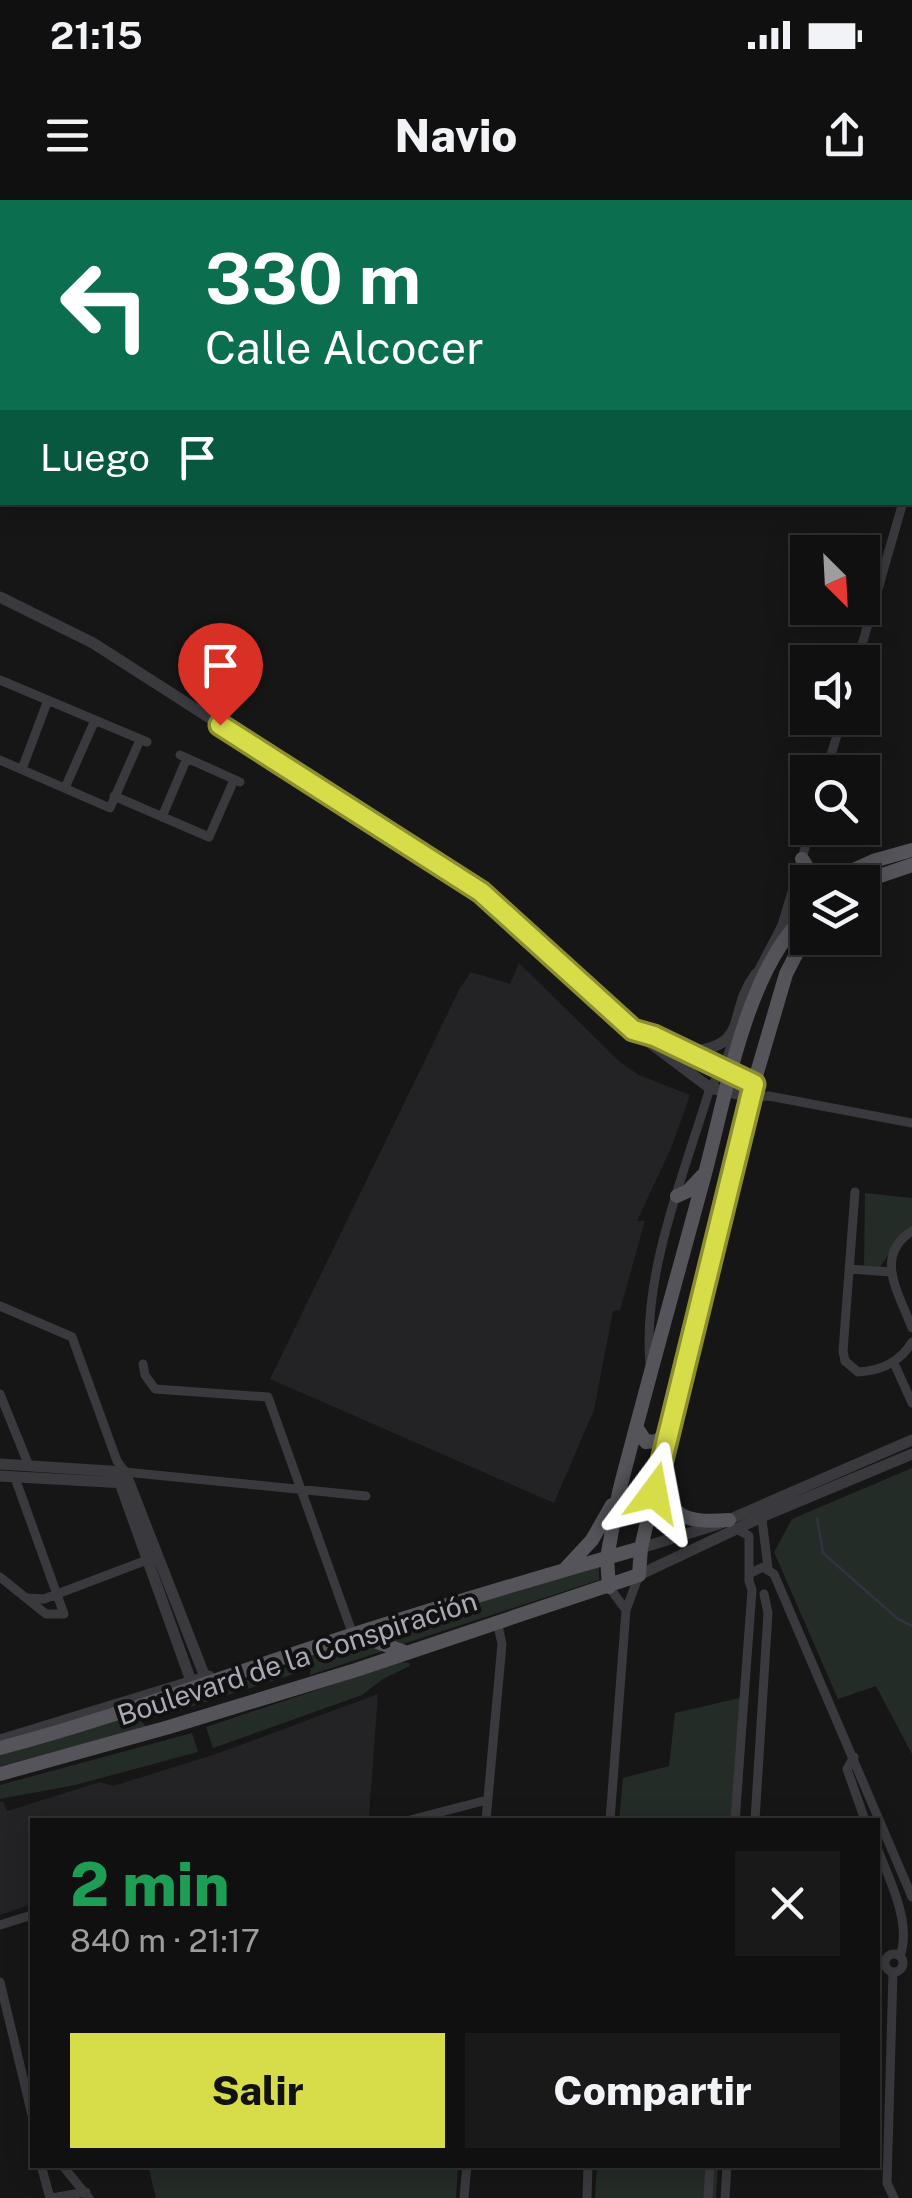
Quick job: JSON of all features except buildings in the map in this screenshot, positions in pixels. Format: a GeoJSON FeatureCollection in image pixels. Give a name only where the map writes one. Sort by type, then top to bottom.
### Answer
{"type":"FeatureCollection","features":[{"type":"Feature","properties":{"kind":"main road"},"geometry":{"type":"LineString","coordinates":[[864,865],[912,850]]}},
{"type":"Feature","properties":{"kind":"main road"},"geometry":{"type":"LineString","coordinates":[[802,858],[806,865]]}},
{"type":"Feature","properties":{"kind":"main road"},"geometry":{"type":"LineString","coordinates":[[880,868],[912,862]]}},
{"type":"Feature","properties":{"kind":"main road"},"geometry":{"type":"LineString","coordinates":[[880,875],[912,862]]}},
{"type":"Feature","properties":{"kind":"main road"},"geometry":{"type":"LineString","coordinates":[[609,1588],[607,1558],[619,1492],[706,1171],[717,1090],[762,980],[790,933]]}},
{"type":"Feature","properties":{"kind":"main road"},"geometry":{"type":"LineString","coordinates":[[639,1575],[641,1548],[660,1466],[753,1090],[786,974],[796,955]]}},
{"type":"Feature","properties":{"kind":"main road"},"geometry":{"type":"LineString","coordinates":[[677,1196],[688,1191],[706,1171]]}},
{"type":"Feature","properties":{"kind":"main road"},"geometry":{"type":"LineString","coordinates":[[636,1428],[646,1442],[653,1443],[669,1428]]}},
{"type":"Feature","properties":{"kind":"main road"},"geometry":{"type":"LineString","coordinates":[[660,1466],[666,1497],[677,1513],[696,1522],[733,1524]]}},
{"type":"Feature","properties":{"kind":"main road"},"geometry":{"type":"LineString","coordinates":[[565,1568],[592,1540],[619,1492]]}},
{"type":"Feature","properties":{"kind":"main road","name":"Boulevard de la Conspiración"},"geometry":{"type":"LineString","coordinates":[[0,1748],[156,1701],[331,1641],[641,1548]]}},
{"type":"Feature","properties":{"kind":"main road","name":"Boulevard de la Conspiración"},"geometry":{"type":"LineString","coordinates":[[0,1776],[169,1728],[497,1620],[609,1588],[639,1575]]}},
{"type":"Feature","properties":{"kind":"main road"},"geometry":{"type":"LineString","coordinates":[[331,1641],[374,1641],[405,1652]]}},
{"type":"Feature","properties":{"kind":"main road"},"geometry":{"type":"LineString","coordinates":[[294,1654],[308,1667],[299,1686]]}},
{"type":"Feature","properties":{"kind":"main road"},"geometry":{"type":"LineString","coordinates":[[156,1701],[146,1713],[147,1719],[150,1724],[169,1728]]}},
{"type":"Feature","properties":{"kind":"street"},"geometry":{"type":"LineString","coordinates":[[862,645],[902,505]]}},
{"type":"Feature","properties":{"kind":"street"},"geometry":{"type":"LineString","coordinates":[[0,596],[94,643],[481,892],[633,1030],[717,1090],[753,1090]]}},
{"type":"Feature","properties":{"kind":"street"},"geometry":{"type":"LineString","coordinates":[[0,760],[110,808],[144,741],[1,682]]}},
{"type":"Feature","properties":{"kind":"street"},"geometry":{"type":"LineString","coordinates":[[22,769],[48,700]]}},
{"type":"Feature","properties":{"kind":"street"},"geometry":{"type":"LineString","coordinates":[[65,788],[95,720]]}},
{"type":"Feature","properties":{"kind":"street"},"geometry":{"type":"LineString","coordinates":[[114,796],[209,837],[237,781],[184,757],[162,816]]}},
{"type":"Feature","properties":{"kind":"street"},"geometry":{"type":"LineString","coordinates":[[685,1052],[715,1048],[731,1036],[748,985],[782,927],[806,845]]}},
{"type":"Feature","properties":{"kind":"street"},"geometry":{"type":"LineString","coordinates":[[782,927],[790,919]]}},
{"type":"Feature","properties":{"kind":"street"},"geometry":{"type":"LineString","coordinates":[[726,1072],[756,974]]}},
{"type":"Feature","properties":{"kind":"street"},"geometry":{"type":"LineString","coordinates":[[633,1030],[769,1096],[912,1123]]}},
{"type":"Feature","properties":{"kind":"street"},"geometry":{"type":"LineString","coordinates":[[650,1372],[652,1293],[677,1196],[717,1090]]}},
{"type":"Feature","properties":{"kind":"street"},"geometry":{"type":"LineString","coordinates":[[855,1192],[842,1351],[845,1361],[858,1372],[894,1362],[912,1342]]}},
{"type":"Feature","properties":{"kind":"street"},"geometry":{"type":"LineString","coordinates":[[912,1231],[891,1250],[891,1272],[912,1328]]}},
{"type":"Feature","properties":{"kind":"street"},"geometry":{"type":"LineString","coordinates":[[849,1269],[891,1272]]}},
{"type":"Feature","properties":{"kind":"street"},"geometry":{"type":"LineString","coordinates":[[0,1306],[72,1337],[162,1580],[206,1676]]}},
{"type":"Feature","properties":{"kind":"street"},"geometry":{"type":"LineString","coordinates":[[894,1362],[912,1403]]}},
{"type":"Feature","properties":{"kind":"street"},"geometry":{"type":"LineString","coordinates":[[143,1364],[155,1389],[268,1397],[353,1635]]}},
{"type":"Feature","properties":{"kind":"street"},"geometry":{"type":"LineString","coordinates":[[0,1394],[29,1466]]}},
{"type":"Feature","properties":{"kind":"street"},"geometry":{"type":"LineString","coordinates":[[762,1512],[912,1440]]}},
{"type":"Feature","properties":{"kind":"street"},"geometry":{"type":"LineString","coordinates":[[610,1818],[626,1610],[639,1575],[733,1524],[912,1454]]}},
{"type":"Feature","properties":{"kind":"street"},"geometry":{"type":"LineString","coordinates":[[0,1464],[366,1496]]}},
{"type":"Feature","properties":{"kind":"street"},"geometry":{"type":"LineString","coordinates":[[0,1476],[121,1474]]}},
{"type":"Feature","properties":{"kind":"street"},"geometry":{"type":"LineString","coordinates":[[121,1474],[147,1560],[162,1580],[191,1681]]}},
{"type":"Feature","properties":{"kind":"street"},"geometry":{"type":"LineString","coordinates":[[0,1577],[46,1614],[64,1614],[15,1478]]}},
{"type":"Feature","properties":{"kind":"street"},"geometry":{"type":"LineString","coordinates":[[762,1512],[768,1568],[787,1602],[879,1818]]}},
{"type":"Feature","properties":{"kind":"street"},"geometry":{"type":"LineString","coordinates":[[641,1548],[733,1524]]}},
{"type":"Feature","properties":{"kind":"street"},"geometry":{"type":"LineString","coordinates":[[733,1524],[749,1536],[752,1573],[735,1818]]}},
{"type":"Feature","properties":{"kind":"street"},"geometry":{"type":"LineString","coordinates":[[28,1598],[44,1599],[147,1560]]}},
{"type":"Feature","properties":{"kind":"street"},"geometry":{"type":"LineString","coordinates":[[752,1573],[768,1568]]}},
{"type":"Feature","properties":{"kind":"street"},"geometry":{"type":"LineString","coordinates":[[766,1594],[774,1587],[776,1578]]}},
{"type":"Feature","properties":{"kind":"street"},"geometry":{"type":"LineString","coordinates":[[609,1588],[626,1610]]}},
{"type":"Feature","properties":{"kind":"street"},"geometry":{"type":"LineString","coordinates":[[752,1590],[787,1602]]}},
{"type":"Feature","properties":{"kind":"street"},"geometry":{"type":"LineString","coordinates":[[755,1818],[766,1594]]}},
{"type":"Feature","properties":{"kind":"street"},"geometry":{"type":"LineString","coordinates":[[768,1613],[787,1602]]}},
{"type":"Feature","properties":{"kind":"street"},"geometry":{"type":"LineString","coordinates":[[486,1818],[502,1644],[497,1620]]}},
{"type":"Feature","properties":{"kind":"street"},"geometry":{"type":"LineString","coordinates":[[0,1740],[206,1676],[272,1661]]}},
{"type":"Feature","properties":{"kind":"street"},"geometry":{"type":"LineString","coordinates":[[854,1757],[847,1769],[864,1818]]}},
{"type":"Feature","properties":{"kind":"street"},"geometry":{"type":"LineString","coordinates":[[418,1818],[487,1800]]}},
{"type":"Feature","properties":{"kind":"street"},"geometry":{"type":"LineString","coordinates":[[880,1819],[912,1896]]}},
{"type":"Feature","properties":{"kind":"street"},"geometry":{"type":"LineString","coordinates":[[880,1855],[908,1924],[901,1968],[893,1972]]}},
{"type":"Feature","properties":{"kind":"street"},"geometry":{"type":"LineString","coordinates":[[0,1926],[30,1916]]}},
{"type":"Feature","properties":{"kind":"street"},"geometry":{"type":"LineString","coordinates":[[894,2198],[887,2182],[893,1972],[881,1961],[890,1954],[900,1956]]}},
{"type":"Feature","properties":{"kind":"street"},"geometry":{"type":"LineString","coordinates":[[0,1982],[30,2107]]}},
{"type":"Feature","properties":{"kind":"street"},"geometry":{"type":"LineString","coordinates":[[42,2168],[51,2198],[80,2193],[64,2168]]}},
{"type":"Feature","properties":{"kind":"street"},"geometry":{"type":"LineString","coordinates":[[464,2198],[467,2168]]}},
{"type":"Feature","properties":{"kind":"street"},"geometry":{"type":"LineString","coordinates":[[587,2198],[588,2168]]}},
{"type":"Feature","properties":{"kind":"street"},"geometry":{"type":"LineString","coordinates":[[708,2198],[710,2168]]}},
{"type":"Feature","properties":{"kind":"street"},"geometry":{"type":"LineString","coordinates":[[725,2198],[727,2168]]}},
{"type":"Feature","properties":{"kind":"shaded area"},"geometry":{"type":"Polygon","coordinates":[[[519,963],[620,1062],[639,1075],[690,1095],[672,1146],[637,1221],[645,1221],[620,1310],[613,1311],[594,1410],[554,1503],[270,1379],[460,988],[471,972],[510,984],[519,963]]]}},
{"type":"Feature","properties":{"kind":"shaded area"},"geometry":{"type":"Polygon","coordinates":[[[865,1193],[912,1198],[912,1227],[903,1233],[880,1267],[864,1266],[865,1193]]]}},
{"type":"Feature","properties":{"kind":"shaded area"},"geometry":{"type":"Polygon","coordinates":[[[912,1468],[912,1754],[876,1686],[838,1699],[774,1552],[792,1519],[912,1468]]]}},
{"type":"Feature","properties":{"kind":"shaded area"},"geometry":{"type":"Polygon","coordinates":[[[599,1564],[599,1580],[400,1645],[387,1636],[369,1633],[599,1564]]]}},
{"type":"Feature","properties":{"kind":"shaded area"},"geometry":{"type":"Polygon","coordinates":[[[361,1645],[389,1649],[310,1675],[311,1665],[305,1656],[361,1645]]]}},
{"type":"Feature","properties":{"kind":"shaded area"},"geometry":{"type":"Polygon","coordinates":[[[400,1662],[410,1666],[362,1695],[213,1748],[206,1727],[400,1662]]]}},
{"type":"Feature","properties":{"kind":"shaded area"},"geometry":{"type":"Polygon","coordinates":[[[294,1665],[298,1667],[297,1673],[153,1716],[154,1710],[294,1665]]]}},
{"type":"Feature","properties":{"kind":"shaded area"},"geometry":{"type":"Polygon","coordinates":[[[378,1694],[369,1816],[30,1818],[30,1905],[0,1915],[0,1802],[7,1811],[100,1782],[113,1786],[216,1754],[378,1694]]]}},
{"type":"Feature","properties":{"kind":"shaded area"},"geometry":{"type":"Polygon","coordinates":[[[748,1696],[740,1818],[619,1818],[623,1778],[669,1766],[675,1713],[748,1696]]]}},
{"type":"Feature","properties":{"kind":"shaded area"},"geometry":{"type":"Polygon","coordinates":[[[140,1709],[140,1719],[147,1728],[0,1766],[0,1751],[140,1709]]]}},
{"type":"Feature","properties":{"kind":"shaded area"},"geometry":{"type":"Polygon","coordinates":[[[192,1733],[198,1752],[75,1785],[0,1799],[0,1785],[192,1733]]]}},
{"type":"Feature","properties":{"kind":"shaded area"},"geometry":{"type":"Polygon","coordinates":[[[149,2168],[458,2168],[456,2198],[156,2198],[149,2168]]]}},
{"type":"Feature","properties":{"kind":"shaded area"},"geometry":{"type":"Polygon","coordinates":[[[597,2168],[718,2168],[716,2198],[595,2198],[597,2168]]]}},
{"type":"Feature","properties":{"kind":"waterway"},"geometry":{"type":"LineString","coordinates":[[817,1518],[823,1553],[898,1619],[912,1626]]}},
{"type":"Feature","properties":{"kind":"route"},"geometry":{"type":"LineString","coordinates":[[220,725],[481,892],[633,1030],[654,1036],[754,1084],[654,1493]]}}]}
